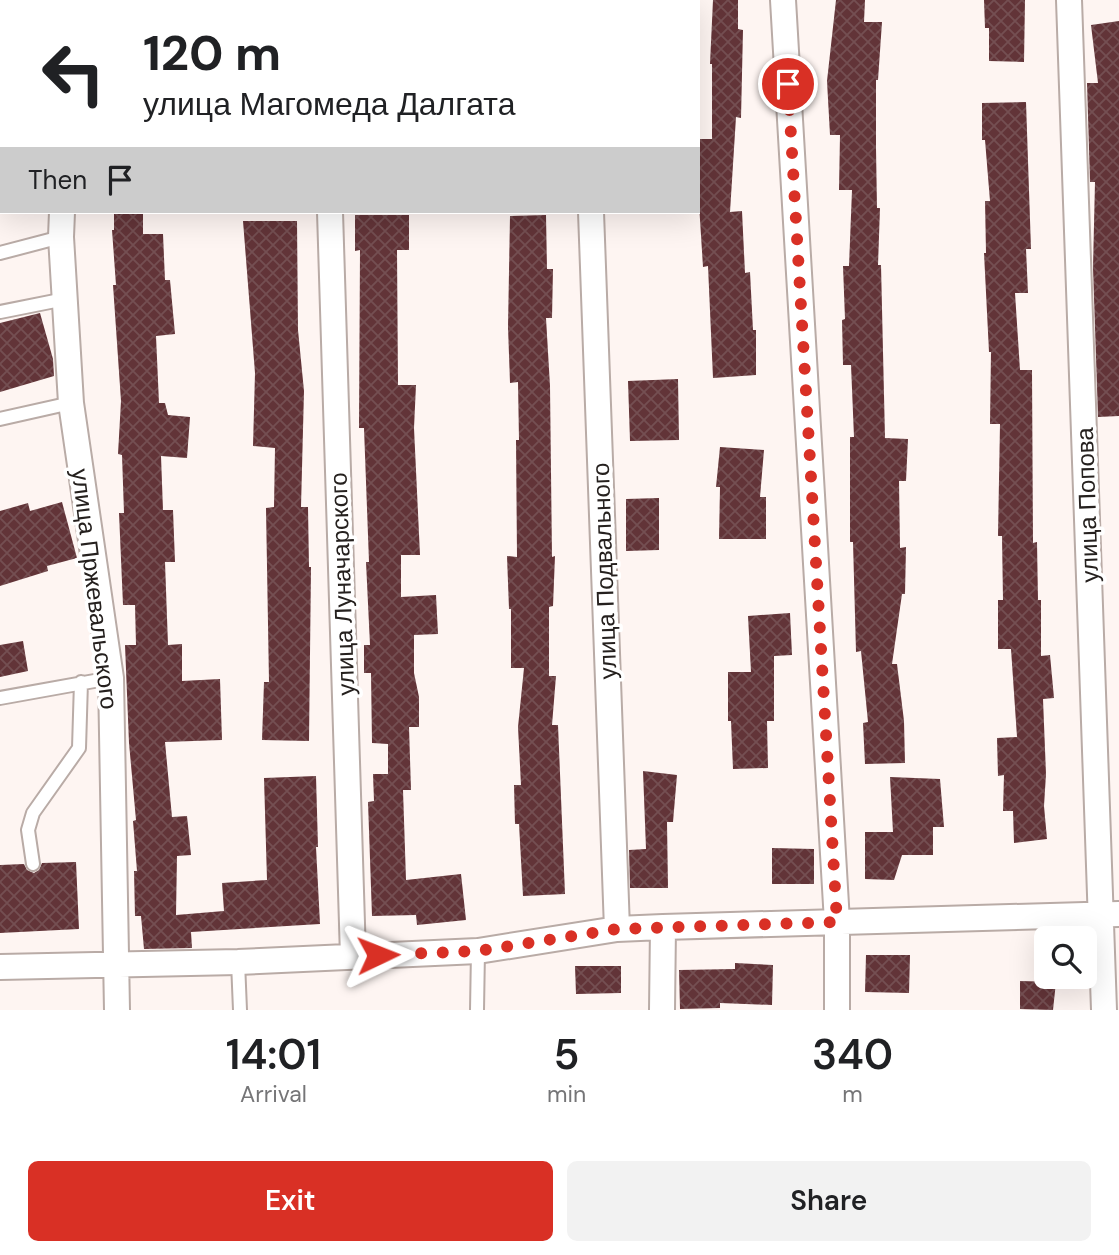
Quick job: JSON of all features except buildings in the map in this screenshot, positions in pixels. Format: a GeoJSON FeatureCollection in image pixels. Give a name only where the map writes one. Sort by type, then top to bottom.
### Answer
{"type":"FeatureCollection","features":[{"type":"Feature","properties":{"kind":"street"},"geometry":{"type":"LineString","coordinates":[[783,0],[837,922],[837,1010]]}},
{"type":"Feature","properties":{"kind":"street","name":"улица Попова"},"geometry":{"type":"LineString","coordinates":[[1069,0],[1110,914],[1104,1010]]}},
{"type":"Feature","properties":{"kind":"street","name":"улица Пржевальского"},"geometry":{"type":"LineString","coordinates":[[62,214],[71,403],[111,678],[117,1010]]}},
{"type":"Feature","properties":{"kind":"street","name":"улица Луначарского"},"geometry":{"type":"LineString","coordinates":[[330,214],[353,956]]}},
{"type":"Feature","properties":{"kind":"street","name":"улица Подвального"},"geometry":{"type":"LineString","coordinates":[[591,214],[617,929]]}},
{"type":"Feature","properties":{"kind":"street"},"geometry":{"type":"LineString","coordinates":[[0,967],[238,962],[478,951],[617,929],[1110,914]]}},
{"type":"Feature","properties":{"kind":"street"},"geometry":{"type":"LineString","coordinates":[[662,1010],[663,927]]}},
{"type":"Feature","properties":{"kind":"lane"},"geometry":{"type":"LineString","coordinates":[[0,253],[61,237]]}},
{"type":"Feature","properties":{"kind":"lane"},"geometry":{"type":"LineString","coordinates":[[0,312],[65,299]]}},
{"type":"Feature","properties":{"kind":"lane"},"geometry":{"type":"LineString","coordinates":[[0,419],[71,403]]}},
{"type":"Feature","properties":{"kind":"lane"},"geometry":{"type":"LineString","coordinates":[[0,698],[111,678]]}},
{"type":"Feature","properties":{"kind":"lane"},"geometry":{"type":"LineString","coordinates":[[33,864],[28,830],[33,813],[79,748],[80,682]]}},
{"type":"Feature","properties":{"kind":"lane"},"geometry":{"type":"LineString","coordinates":[[477,1010],[478,951]]}},
{"type":"Feature","properties":{"kind":"lane"},"geometry":{"type":"LineString","coordinates":[[238,962],[240,1010]]}},
{"type":"Feature","properties":{"kind":"route"},"geometry":{"type":"LineString","coordinates":[[378,955],[478,951],[617,929],[837,922],[788,84]]}}]}
